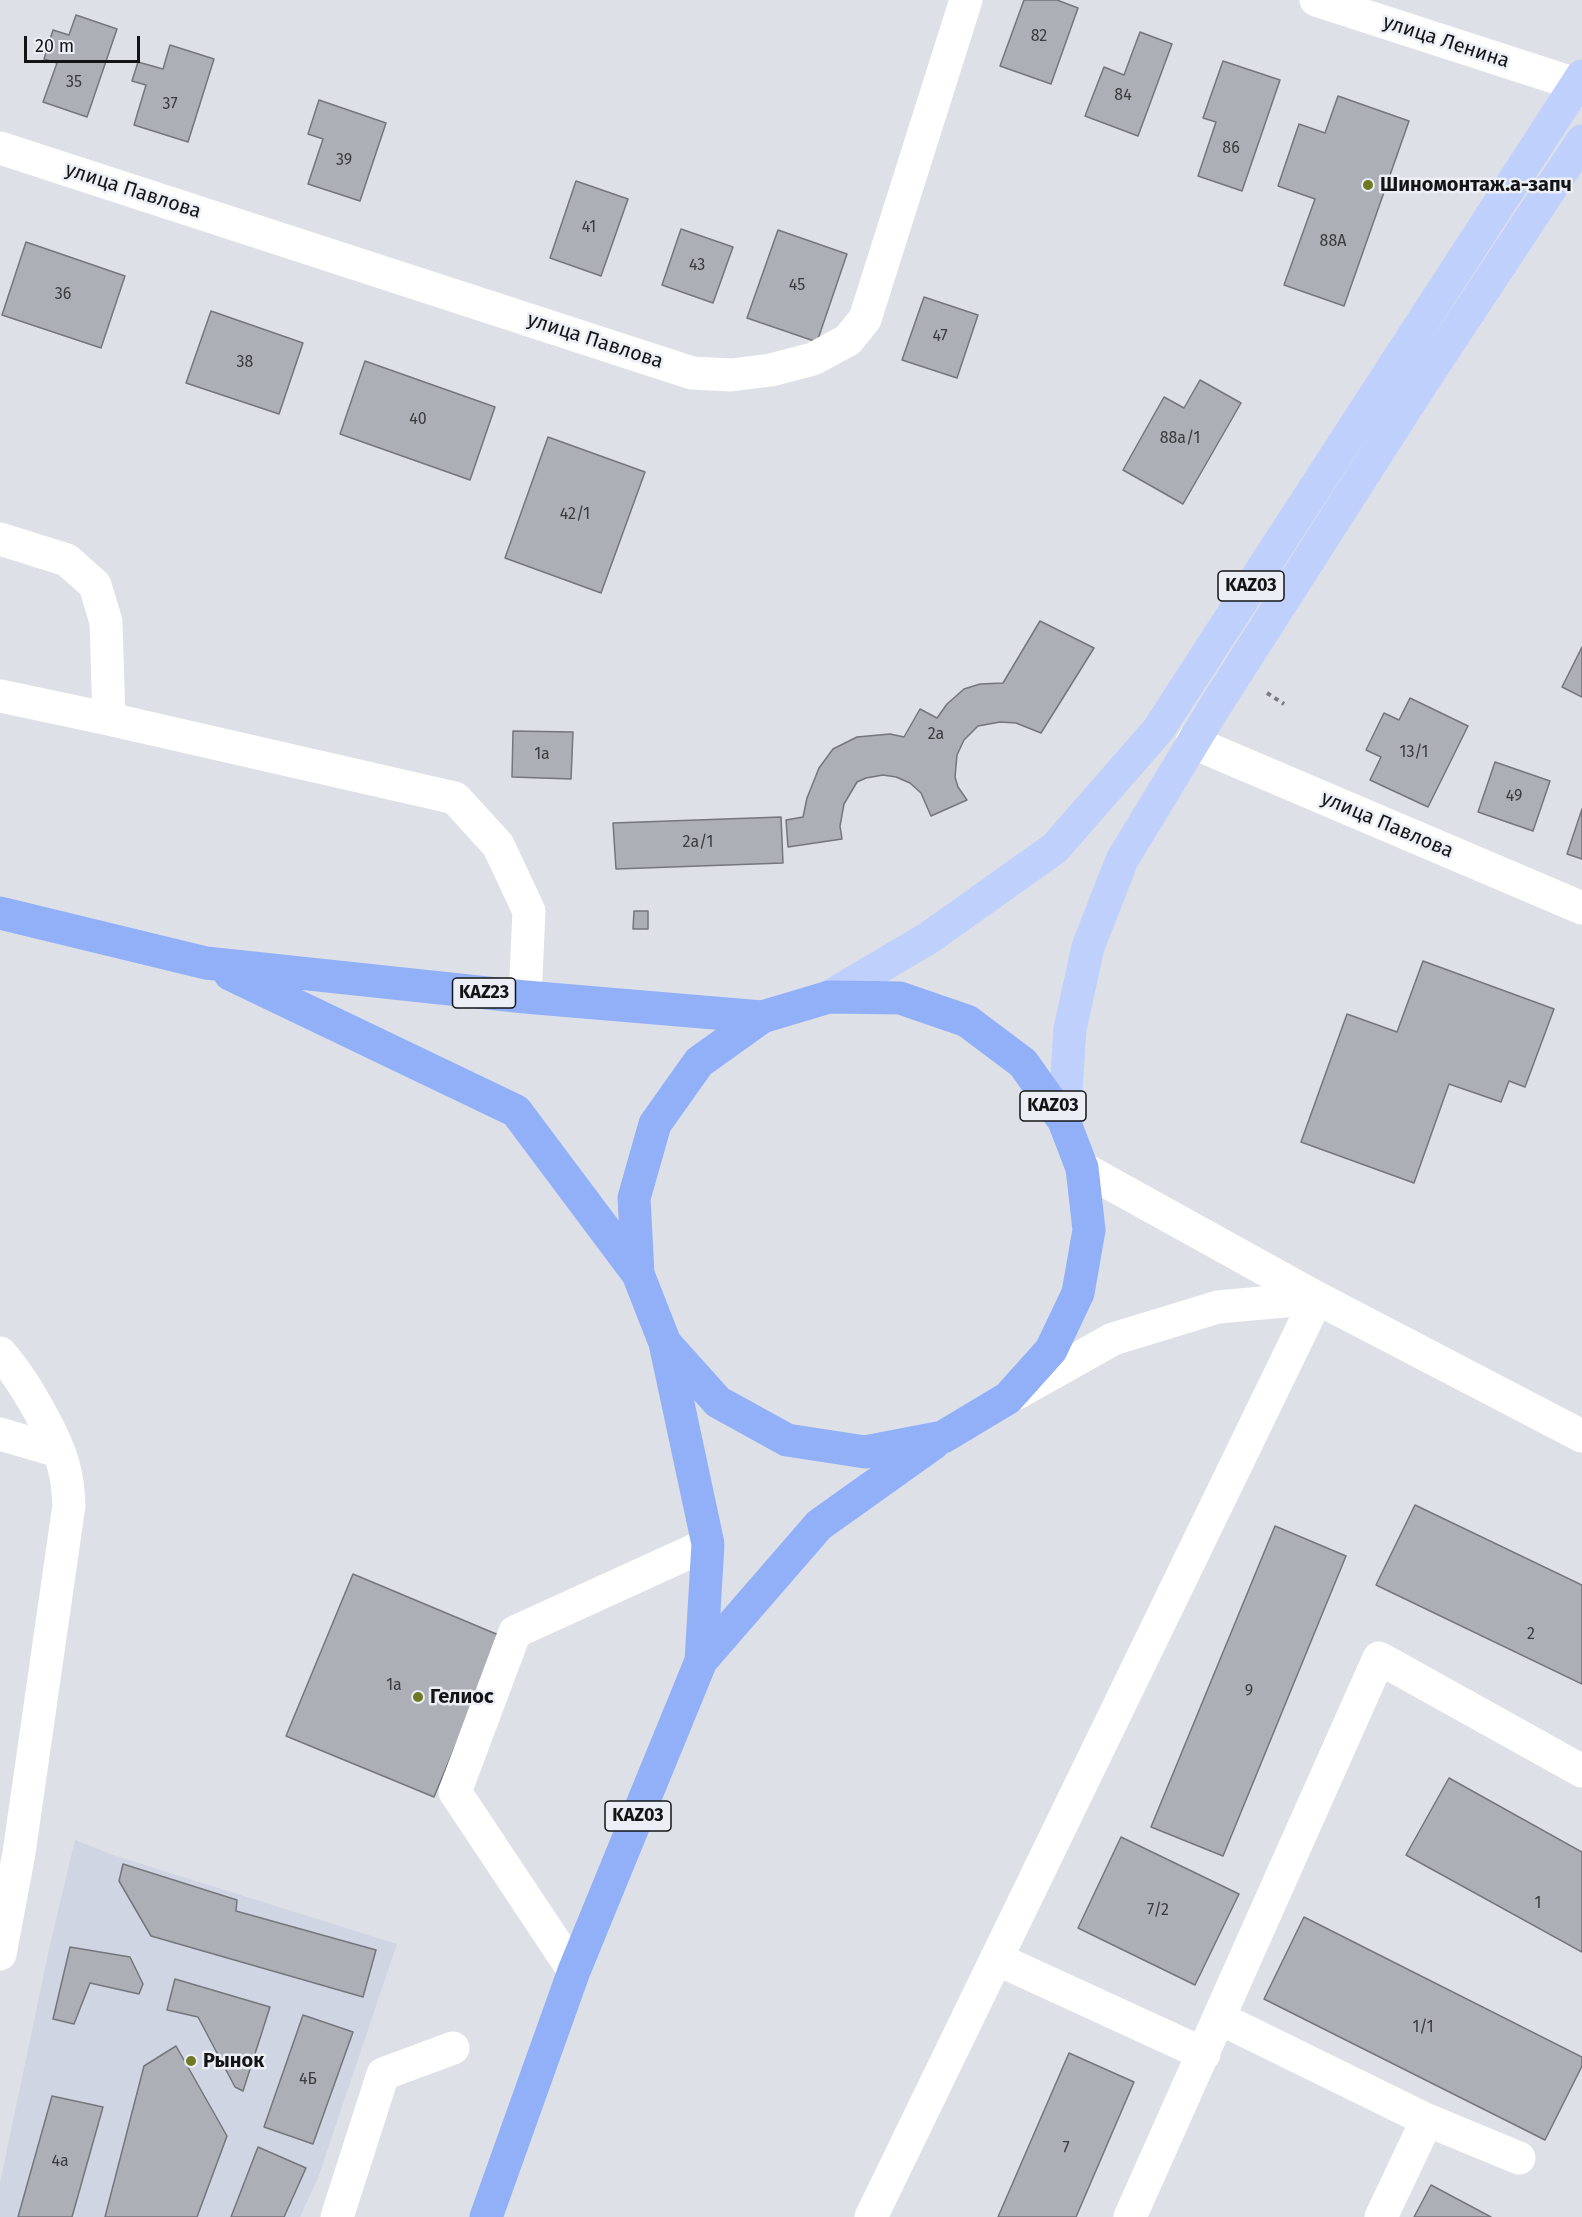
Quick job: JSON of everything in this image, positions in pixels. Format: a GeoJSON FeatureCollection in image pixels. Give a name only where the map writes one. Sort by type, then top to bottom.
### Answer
{"type":"FeatureCollection","features":[{"type":"Feature","properties":{"kind":"highway","name":"KAZ23"},"geometry":{"type":"LineString","coordinates":[[0,913],[206,963],[525,997],[762,1017]]}},
{"type":"Feature","properties":{"kind":"highway","name":"KAZ23"},"geometry":{"type":"LineString","coordinates":[[206,963],[516,1110],[638,1274]]}},
{"type":"Feature","properties":{"kind":"highway","name":"KАZ03"},"geometry":{"type":"LineString","coordinates":[[486,2217],[574,1971],[701,1661],[819,1525],[943,1437],[1008,1398],[1050,1350],[1078,1293],[1089,1230],[1082,1168],[1064,1121],[1023,1063],[967,1021],[900,998],[829,997],[762,1017],[699,1062],[655,1124],[634,1198],[638,1274],[665,1343],[708,1544],[701,1661]]}},
{"type":"Feature","properties":{"kind":"highway","name":"KАZ03"},"geometry":{"type":"LineString","coordinates":[[665,1343],[718,1402],[787,1440],[865,1452],[943,1437]]}},
{"type":"Feature","properties":{"kind":"main road","name":"KАZ03"},"geometry":{"type":"LineString","coordinates":[[829,997],[930,938],[1055,848],[1158,730],[1580,82]]}},
{"type":"Feature","properties":{"kind":"main road","name":"KАZ03"},"geometry":{"type":"LineString","coordinates":[[1064,1121],[1070,1029],[1088,947],[1122,860],[1192,742],[1415,393],[1582,141]]}},
{"type":"Feature","properties":{"kind":"street","name":"улица Павлова"},"geometry":{"type":"LineString","coordinates":[[0,148],[692,373],[731,375],[771,370],[813,359],[848,340],[865,319],[966,0]]}},
{"type":"Feature","properties":{"kind":"street","name":"улица Ленина"},"geometry":{"type":"LineString","coordinates":[[1316,0],[1580,82]]}},
{"type":"Feature","properties":{"kind":"street"},"geometry":{"type":"LineString","coordinates":[[0,539],[67,561],[95,585],[106,622],[109,719]]}},
{"type":"Feature","properties":{"kind":"street"},"geometry":{"type":"LineString","coordinates":[[0,696],[455,798],[498,845],[529,911],[525,997]]}},
{"type":"Feature","properties":{"kind":"street","name":"улица Павлова"},"geometry":{"type":"LineString","coordinates":[[1192,742],[1582,908]]}},
{"type":"Feature","properties":{"kind":"street"},"geometry":{"type":"LineString","coordinates":[[1082,1168],[1317,1298],[1582,1436]]}},
{"type":"Feature","properties":{"kind":"street"},"geometry":{"type":"LineString","coordinates":[[1008,1398],[1113,1339],[1218,1307],[1317,1298]]}},
{"type":"Feature","properties":{"kind":"street"},"geometry":{"type":"LineString","coordinates":[[871,2217],[1317,1298]]}},
{"type":"Feature","properties":{"kind":"street"},"geometry":{"type":"LineString","coordinates":[[0,1353],[13,1368],[58,1451],[65,1471],[69,1504],[10,1850],[0,1954]]}},
{"type":"Feature","properties":{"kind":"street"},"geometry":{"type":"LineString","coordinates":[[0,1434],[58,1451]]}},
{"type":"Feature","properties":{"kind":"street"},"geometry":{"type":"LineString","coordinates":[[574,1971],[455,1792],[515,1632],[708,1544]]}},
{"type":"Feature","properties":{"kind":"street"},"geometry":{"type":"LineString","coordinates":[[1130,2217],[1379,1658],[1582,1771]]}},
{"type":"Feature","properties":{"kind":"street"},"geometry":{"type":"LineString","coordinates":[[997,1959],[1204,2054]]}},
{"type":"Feature","properties":{"kind":"street"},"geometry":{"type":"LineString","coordinates":[[1219,2018],[1427,2120],[1519,2158]]}},
{"type":"Feature","properties":{"kind":"street"},"geometry":{"type":"LineString","coordinates":[[337,2217],[383,2074],[453,2048]]}},
{"type":"Feature","properties":{"kind":"street"},"geometry":{"type":"LineString","coordinates":[[1381,2217],[1427,2120]]}},
{"type":"Feature","properties":{"kind":"shaded area","name":"Рынок"},"geometry":{"type":"Polygon","coordinates":[[[75,1840],[113,1855],[397,1944],[318,2178],[300,2217],[0,2217],[0,2183],[51,1940],[75,1840]]]}},
{"type":"Feature","properties":{"kind":"building"},"geometry":{"type":"Polygon","coordinates":[[[1024,0],[1057,0],[1078,8],[1051,84],[1000,66],[1024,0]]]}},
{"type":"Feature","properties":{"kind":"building"},"geometry":{"type":"Polygon","coordinates":[[[76,15],[117,29],[87,117],[43,102],[57,63],[44,59],[53,30],[69,35],[76,15]]]}},
{"type":"Feature","properties":{"kind":"building"},"geometry":{"type":"Polygon","coordinates":[[[1140,32],[1172,44],[1138,136],[1085,116],[1104,67],[1124,75],[1140,32]]]}},
{"type":"Feature","properties":{"kind":"building"},"geometry":{"type":"Polygon","coordinates":[[[170,45],[214,59],[188,142],[134,125],[146,85],[132,81],[138,62],[163,69],[170,45]]]}},
{"type":"Feature","properties":{"kind":"building"},"geometry":{"type":"Polygon","coordinates":[[[1223,61],[1280,80],[1242,191],[1198,176],[1216,122],[1203,118],[1223,61]]]}},
{"type":"Feature","properties":{"kind":"building"},"geometry":{"type":"Polygon","coordinates":[[[1338,96],[1409,121],[1344,306],[1284,285],[1315,199],[1278,186],[1299,124],[1325,133],[1338,96]]]}},
{"type":"Feature","properties":{"kind":"building"},"geometry":{"type":"Polygon","coordinates":[[[319,100],[386,123],[360,201],[308,184],[323,139],[308,134],[319,100]]]}},
{"type":"Feature","properties":{"kind":"building"},"geometry":{"type":"Polygon","coordinates":[[[576,181],[628,199],[601,276],[550,258],[576,181]]]}},
{"type":"Feature","properties":{"kind":"building"},"geometry":{"type":"Polygon","coordinates":[[[681,229],[733,247],[713,303],[662,285],[681,229]]]}},
{"type":"Feature","properties":{"kind":"building"},"geometry":{"type":"Polygon","coordinates":[[[778,230],[847,254],[817,342],[747,318],[778,230]]]}},
{"type":"Feature","properties":{"kind":"building"},"geometry":{"type":"Polygon","coordinates":[[[26,242],[125,276],[101,348],[2,315],[26,242]]]}},
{"type":"Feature","properties":{"kind":"building"},"geometry":{"type":"Polygon","coordinates":[[[924,297],[978,315],[957,378],[902,360],[924,297]]]}},
{"type":"Feature","properties":{"kind":"building"},"geometry":{"type":"Polygon","coordinates":[[[211,311],[303,343],[279,414],[186,383],[211,311]]]}},
{"type":"Feature","properties":{"kind":"building"},"geometry":{"type":"Polygon","coordinates":[[[365,361],[495,407],[470,480],[340,434],[365,361]]]}},
{"type":"Feature","properties":{"kind":"building"},"geometry":{"type":"Polygon","coordinates":[[[1200,380],[1241,403],[1183,504],[1123,470],[1164,397],[1184,408],[1200,380]]]}},
{"type":"Feature","properties":{"kind":"building"},"geometry":{"type":"Polygon","coordinates":[[[548,437],[645,472],[601,593],[505,558],[548,437]]]}},
{"type":"Feature","properties":{"kind":"building"},"geometry":{"type":"Polygon","coordinates":[[[1040,621],[1094,648],[1041,733],[1016,723],[1000,722],[978,726],[964,740],[957,755],[955,777],[958,787],[967,800],[931,816],[921,793],[910,783],[883,775],[866,778],[857,782],[844,804],[840,826],[842,839],[788,847],[786,820],[803,817],[807,798],[819,768],[833,749],[857,737],[890,734],[904,737],[920,709],[937,718],[947,704],[964,689],[980,684],[1003,683],[1040,621]]]}},
{"type":"Feature","properties":{"kind":"building"},"geometry":{"type":"Polygon","coordinates":[[[1582,647],[1582,697],[1562,687],[1582,647]]]}},
{"type":"Feature","properties":{"kind":"building"},"geometry":{"type":"Polygon","coordinates":[[[1410,698],[1468,726],[1428,807],[1370,780],[1381,757],[1366,750],[1384,713],[1399,720],[1410,698]]]}},
{"type":"Feature","properties":{"kind":"building"},"geometry":{"type":"Polygon","coordinates":[[[513,731],[573,732],[571,779],[512,777],[513,731]]]}},
{"type":"Feature","properties":{"kind":"building"},"geometry":{"type":"Polygon","coordinates":[[[1495,762],[1550,781],[1533,831],[1478,812],[1495,762]]]}},
{"type":"Feature","properties":{"kind":"building"},"geometry":{"type":"Polygon","coordinates":[[[1582,809],[1582,859],[1567,854],[1582,809]]]}},
{"type":"Feature","properties":{"kind":"building"},"geometry":{"type":"Polygon","coordinates":[[[781,817],[783,863],[616,869],[613,823],[781,817]]]}},
{"type":"Feature","properties":{"kind":"building"},"geometry":{"type":"Polygon","coordinates":[[[634,911],[648,911],[648,929],[633,929],[634,911]]]}},
{"type":"Feature","properties":{"kind":"building"},"geometry":{"type":"Polygon","coordinates":[[[1423,961],[1554,1009],[1525,1087],[1509,1081],[1501,1102],[1449,1084],[1414,1183],[1301,1142],[1347,1014],[1397,1032],[1423,961]]]}},
{"type":"Feature","properties":{"kind":"building"},"geometry":{"type":"Polygon","coordinates":[[[1415,1505],[1582,1585],[1582,1684],[1376,1585],[1415,1505]]]}},
{"type":"Feature","properties":{"kind":"building"},"geometry":{"type":"Polygon","coordinates":[[[1275,1526],[1346,1556],[1223,1856],[1151,1827],[1275,1526]]]}},
{"type":"Feature","properties":{"kind":"building"},"geometry":{"type":"Polygon","coordinates":[[[353,1574],[501,1636],[434,1797],[286,1736],[353,1574]]]}},
{"type":"Feature","properties":{"kind":"building"},"geometry":{"type":"Polygon","coordinates":[[[1449,1778],[1582,1852],[1582,1952],[1406,1855],[1449,1778]]]}},
{"type":"Feature","properties":{"kind":"building"},"geometry":{"type":"Polygon","coordinates":[[[1121,1837],[1239,1894],[1195,1985],[1078,1928],[1121,1837]]]}},
{"type":"Feature","properties":{"kind":"building"},"geometry":{"type":"Polygon","coordinates":[[[123,1864],[237,1900],[236,1911],[376,1950],[363,1997],[151,1936],[119,1881],[123,1864]]]}},
{"type":"Feature","properties":{"kind":"building"},"geometry":{"type":"Polygon","coordinates":[[[1304,1917],[1582,2057],[1582,2066],[1545,2140],[1264,1999],[1304,1917]]]}},
{"type":"Feature","properties":{"kind":"building"},"geometry":{"type":"Polygon","coordinates":[[[70,1947],[130,1957],[143,1984],[139,1994],[90,1983],[74,2024],[53,2019],[70,1947]]]}},
{"type":"Feature","properties":{"kind":"building"},"geometry":{"type":"Polygon","coordinates":[[[175,1979],[270,2007],[243,2091],[235,2087],[198,2017],[167,2010],[175,1979]]]}},
{"type":"Feature","properties":{"kind":"building"},"geometry":{"type":"Polygon","coordinates":[[[303,2015],[353,2032],[313,2144],[264,2127],[303,2015]]]}},
{"type":"Feature","properties":{"kind":"building"},"geometry":{"type":"Polygon","coordinates":[[[176,2046],[227,2136],[197,2217],[105,2217],[144,2066],[176,2046]]]}},
{"type":"Feature","properties":{"kind":"building"},"geometry":{"type":"Polygon","coordinates":[[[1069,2053],[1134,2082],[1076,2217],[998,2217],[1069,2053]]]}},
{"type":"Feature","properties":{"kind":"building"},"geometry":{"type":"Polygon","coordinates":[[[52,2096],[103,2107],[72,2217],[18,2217],[52,2096]]]}},
{"type":"Feature","properties":{"kind":"building"},"geometry":{"type":"Polygon","coordinates":[[[258,2147],[306,2168],[284,2217],[231,2217],[258,2147]]]}},
{"type":"Feature","properties":{"kind":"building"},"geometry":{"type":"Polygon","coordinates":[[[1431,2185],[1491,2217],[1414,2217],[1431,2185]]]}},
{"type":"Feature","properties":{"kind":"place","name":"Шиномонтаж.а-запч"},"geometry":{"type":"Point","coordinates":[1368,185]}},
{"type":"Feature","properties":{"kind":"place","name":"Гелиос"},"geometry":{"type":"Point","coordinates":[418,1697]}},
{"type":"Feature","properties":{"kind":"place","name":"Рынок"},"geometry":{"type":"Point","coordinates":[191,2061]}}]}
